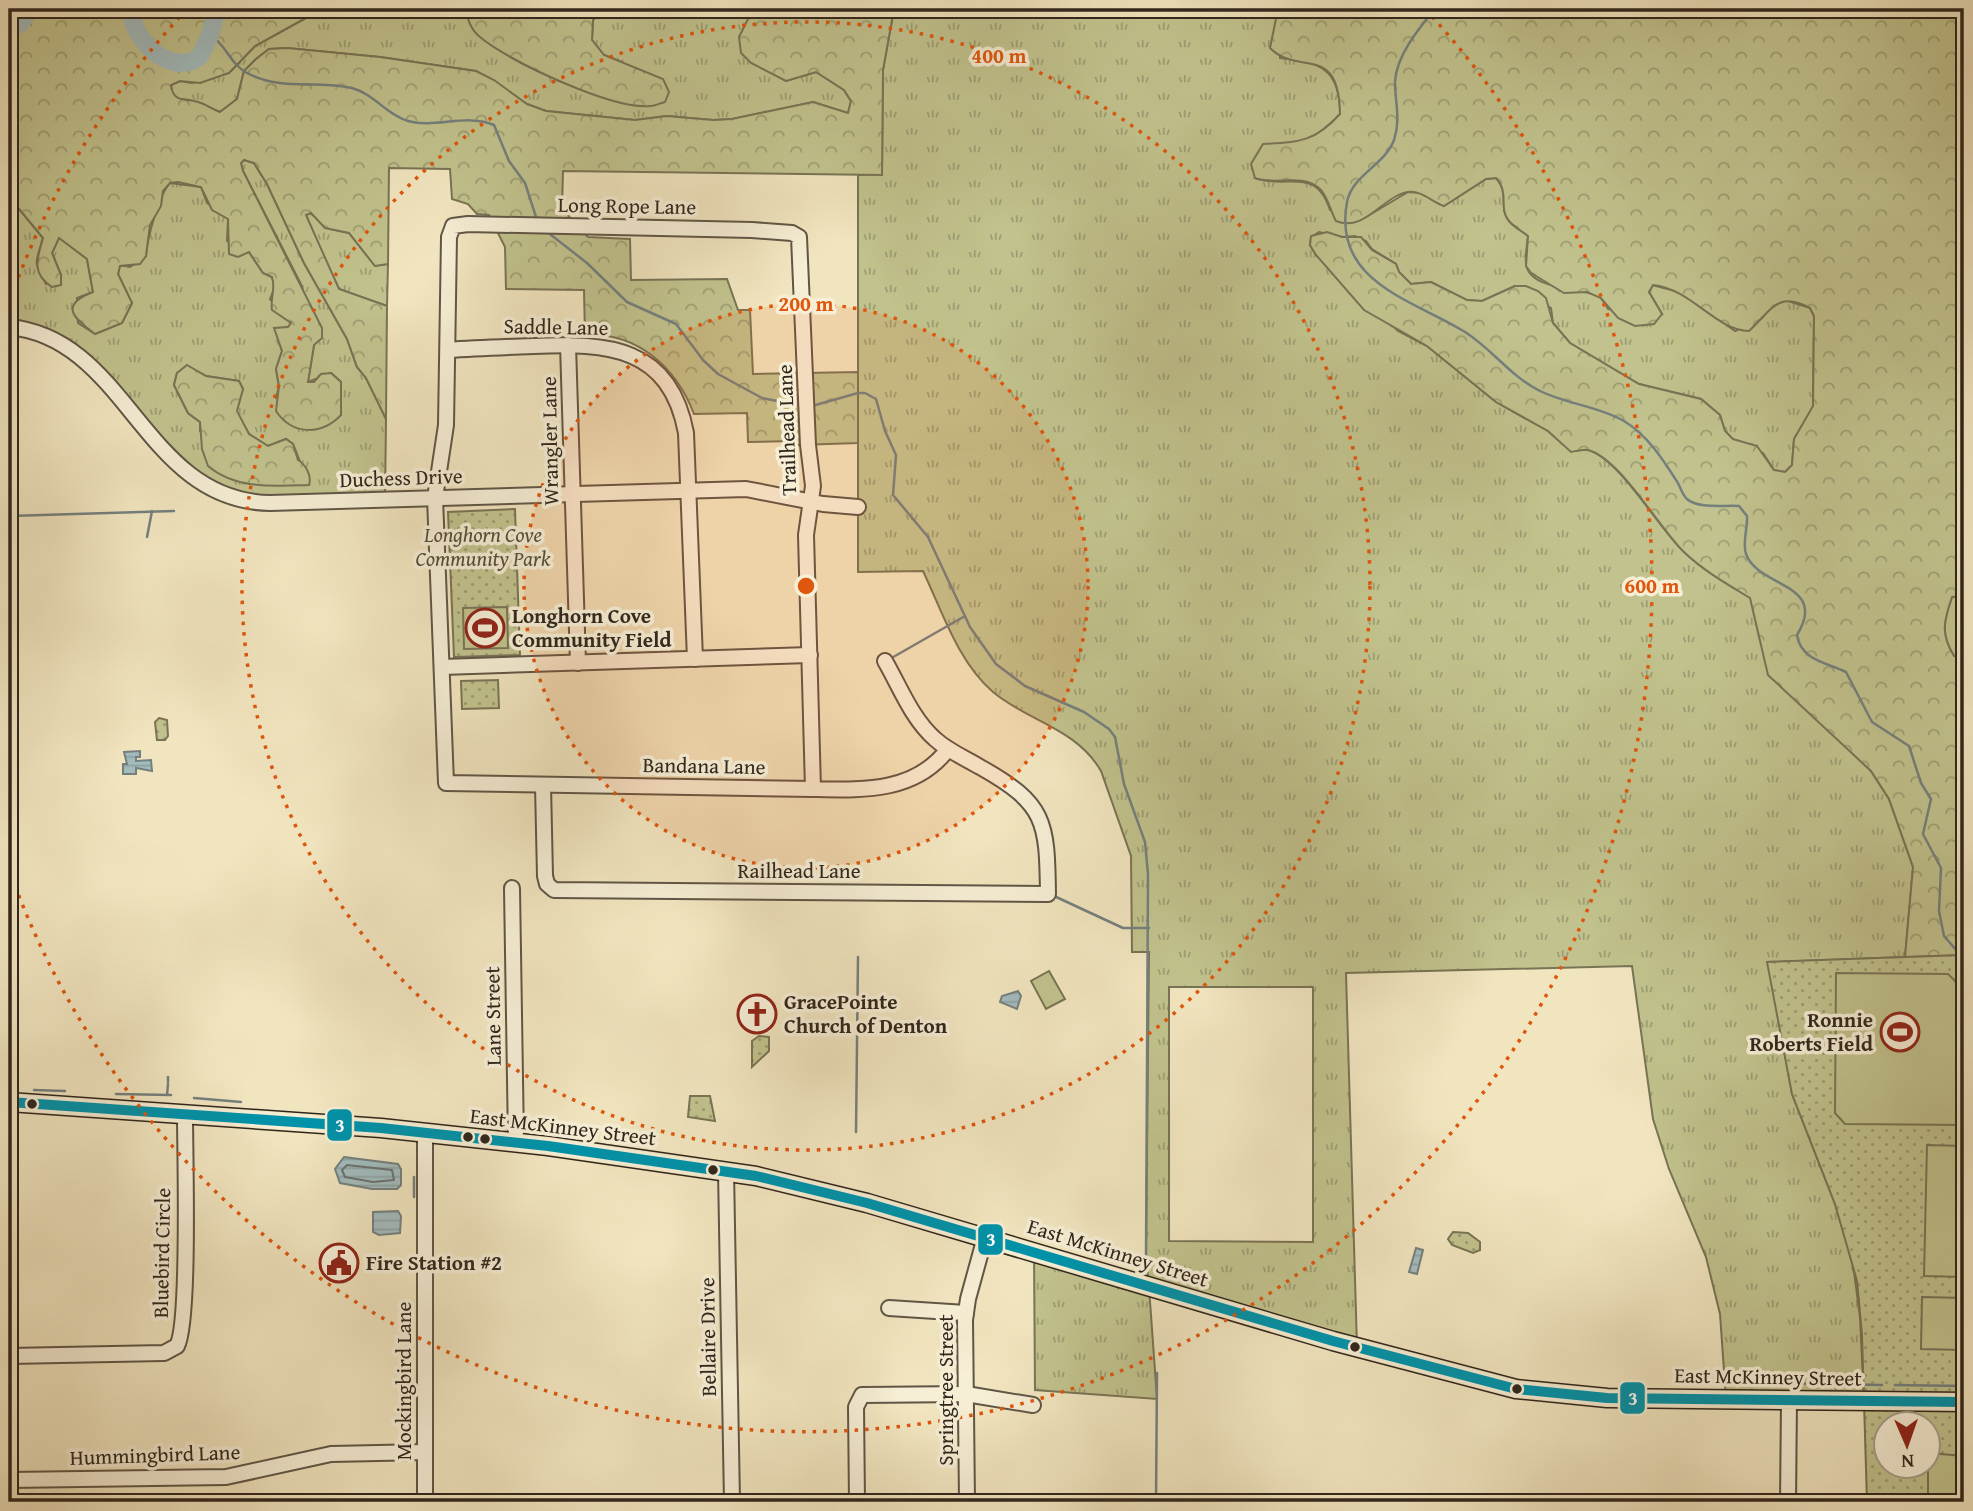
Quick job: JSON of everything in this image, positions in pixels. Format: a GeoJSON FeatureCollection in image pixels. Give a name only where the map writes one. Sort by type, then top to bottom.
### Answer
{"type":"FeatureCollection","features":[{"type":"Feature","properties":{"kind":"main road","name":"East McKinney Street"},"geometry":{"type":"LineString","coordinates":[[9,1102],[425,1133],[516,1142],[726,1171],[841,1196],[1321,1337],[1508,1388],[1597,1397],[1964,1402]]}},
{"type":"Feature","properties":{"kind":"street","name":"Long Rope Lane"},"geometry":{"type":"LineString","coordinates":[[448,350],[449,237],[453,226],[493,224],[752,230],[792,233],[799,237]]}},
{"type":"Feature","properties":{"kind":"street","name":"Trailhead Lane"},"geometry":{"type":"LineString","coordinates":[[799,237],[812,501],[806,535],[813,789]]}},
{"type":"Feature","properties":{"kind":"street","name":"Duchess Drive"},"geometry":{"type":"LineString","coordinates":[[9,327],[45,336],[78,354],[176,465],[217,493],[261,503],[761,490],[858,507]]}},
{"type":"Feature","properties":{"kind":"street","name":"Saddle Lane"},"geometry":{"type":"LineString","coordinates":[[448,350],[568,345],[617,348],[642,360],[660,378],[676,400],[684,422],[695,659]]}},
{"type":"Feature","properties":{"kind":"street","name":"Wrangler Lane"},"geometry":{"type":"LineString","coordinates":[[568,345],[578,663]]}},
{"type":"Feature","properties":{"kind":"street"},"geometry":{"type":"LineString","coordinates":[[448,350],[446,425],[435,498],[442,667],[810,656]]}},
{"type":"Feature","properties":{"kind":"street"},"geometry":{"type":"LineString","coordinates":[[885,661],[916,715],[933,737],[948,749]]}},
{"type":"Feature","properties":{"kind":"street","name":"Bandana Lane"},"geometry":{"type":"LineString","coordinates":[[442,667],[446,783],[863,790],[895,785],[923,773],[948,749]]}},
{"type":"Feature","properties":{"kind":"street","name":"Railhead Lane"},"geometry":{"type":"LineString","coordinates":[[543,785],[545,869],[550,888],[1048,894],[1047,849],[1035,809],[1015,786],[948,749]]}},
{"type":"Feature","properties":{"kind":"street","name":"Lane Street"},"geometry":{"type":"LineString","coordinates":[[512,888],[516,1142]]}},
{"type":"Feature","properties":{"kind":"street","name":"Bluebird Circle"},"geometry":{"type":"LineString","coordinates":[[9,1356],[162,1354],[177,1346],[182,1333],[184,1288],[186,1115]]}},
{"type":"Feature","properties":{"kind":"street","name":"Mockingbird Lane"},"geometry":{"type":"LineString","coordinates":[[425,1133],[425,1502]]}},
{"type":"Feature","properties":{"kind":"street","name":"Bellaire Drive"},"geometry":{"type":"LineString","coordinates":[[726,1171],[732,1502]]}},
{"type":"Feature","properties":{"kind":"street","name":"Springtree Street"},"geometry":{"type":"LineString","coordinates":[[967,1502],[966,1313],[985,1237]]}},
{"type":"Feature","properties":{"kind":"street"},"geometry":{"type":"LineString","coordinates":[[888,1308],[966,1313]]}},
{"type":"Feature","properties":{"kind":"street"},"geometry":{"type":"LineString","coordinates":[[857,1502],[856,1407],[860,1397],[871,1392],[966,1394],[1033,1405]]}},
{"type":"Feature","properties":{"kind":"street"},"geometry":{"type":"LineString","coordinates":[[1788,1502],[1789,1399]]}},
{"type":"Feature","properties":{"kind":"street","name":"Hummingbird Lane"},"geometry":{"type":"LineString","coordinates":[[9,1480],[226,1477],[331,1454],[425,1452]]}},
{"type":"Feature","properties":{"kind":"green space"},"geometry":{"type":"Polygon","coordinates":[[[9,9],[322,9],[255,46],[229,73],[200,83],[180,81],[171,85],[174,95],[180,99],[201,103],[220,112],[237,99],[244,71],[256,59],[269,49],[287,48],[380,57],[476,71],[494,80],[527,104],[546,111],[635,120],[667,116],[713,120],[732,119],[813,102],[848,113],[851,101],[844,90],[816,72],[786,81],[751,63],[741,53],[739,37],[752,11],[894,9],[883,70],[882,175],[563,171],[562,209],[588,237],[630,239],[631,280],[727,279],[738,310],[750,310],[753,374],[858,372],[858,443],[798,445],[793,441],[748,442],[747,413],[694,414],[677,381],[652,356],[621,339],[585,335],[584,290],[506,289],[505,247],[489,215],[477,214],[468,204],[452,199],[450,169],[389,168],[388,264],[375,266],[349,233],[325,228],[311,213],[306,215],[339,289],[387,306],[386,419],[366,378],[357,367],[347,339],[304,263],[267,184],[254,163],[244,160],[241,163],[243,171],[322,328],[322,338],[314,345],[308,382],[314,382],[321,374],[331,373],[341,382],[341,415],[325,427],[307,430],[290,425],[276,411],[279,386],[276,369],[282,351],[274,328],[288,327],[291,323],[272,310],[272,277],[263,273],[249,252],[238,257],[229,254],[228,219],[212,210],[201,187],[178,182],[170,183],[163,191],[161,206],[150,225],[146,256],[140,264],[120,266],[118,274],[132,303],[122,323],[95,334],[81,323],[73,312],[76,302],[93,292],[87,259],[59,238],[52,253],[61,275],[61,285],[52,287],[45,282],[37,265],[43,238],[15,204],[9,169],[9,9]]]}},
{"type":"Feature","properties":{"kind":"green space"},"geometry":{"type":"Polygon","coordinates":[[[322,9],[465,9],[474,26],[490,43],[512,58],[563,82],[633,105],[622,62],[604,55],[592,40],[593,20],[602,9],[760,9],[752,12],[770,72],[786,81],[816,72],[844,90],[851,101],[848,113],[813,102],[732,119],[667,116],[635,120],[546,111],[527,104],[476,71],[380,57],[287,48],[269,49],[256,59],[244,71],[237,99],[220,112],[189,100],[178,99],[172,93],[171,85],[180,81],[192,83],[229,73],[255,46],[322,9]]]}},
{"type":"Feature","properties":{"kind":"green space"},"geometry":{"type":"Polygon","coordinates":[[[465,9],[603,9],[593,20],[592,40],[604,55],[663,79],[669,92],[665,102],[650,106],[612,100],[536,70],[480,37],[472,28],[465,9]]]}},
{"type":"Feature","properties":{"kind":"green space"},"geometry":{"type":"Polygon","coordinates":[[[894,9],[1278,9],[1280,58],[1307,62],[1325,71],[1336,87],[1340,114],[1311,139],[1255,178],[1308,183],[1324,196],[1330,210],[1366,217],[1408,192],[1421,193],[1444,206],[1486,179],[1496,178],[1502,189],[1506,216],[1528,236],[1526,264],[1530,273],[1546,284],[1598,296],[1608,309],[1662,314],[1649,292],[1652,285],[1683,293],[1735,331],[1761,319],[1773,305],[1785,300],[1810,308],[1814,316],[1813,407],[1794,439],[1792,465],[1785,472],[1774,470],[1763,453],[1733,440],[1725,431],[1720,415],[1701,399],[1639,384],[1570,343],[1553,323],[1551,308],[1515,286],[1482,301],[1466,300],[1431,282],[1411,284],[1399,272],[1396,264],[1355,236],[1342,237],[1319,232],[1311,237],[1310,245],[1316,255],[1398,331],[1427,346],[1496,402],[1548,431],[1571,451],[1588,450],[1600,456],[1613,466],[1684,552],[1751,598],[1760,640],[1816,718],[1871,771],[1889,799],[1913,867],[1905,957],[1768,962],[1792,1094],[1835,1204],[1853,1264],[1860,1317],[1864,1400],[1726,1399],[1720,1314],[1706,1257],[1669,1169],[1653,1119],[1632,966],[1346,973],[1357,1347],[1149,1287],[1157,1399],[1035,1390],[1034,1252],[1149,1286],[1146,1257],[1149,952],[1132,952],[1131,856],[1101,771],[1091,756],[1065,735],[1007,702],[981,680],[960,651],[923,571],[858,572],[858,175],[882,174],[883,70],[894,9]],[[1169,987],[1169,1241],[1313,1242],[1313,987],[1169,987]]]}},
{"type":"Feature","properties":{"kind":"green space"},"geometry":{"type":"Polygon","coordinates":[[[1278,9],[1964,9],[1964,596],[1952,597],[1945,634],[1954,656],[1964,658],[1964,955],[1905,957],[1913,867],[1889,799],[1871,771],[1768,675],[1750,598],[1684,552],[1626,479],[1600,456],[1588,450],[1571,452],[1548,431],[1496,402],[1427,346],[1364,310],[1316,255],[1310,245],[1311,236],[1327,232],[1342,237],[1361,237],[1372,250],[1396,264],[1399,272],[1411,284],[1431,282],[1467,300],[1482,301],[1515,286],[1526,286],[1538,291],[1546,298],[1553,323],[1570,343],[1639,384],[1701,399],[1720,415],[1725,431],[1733,439],[1757,446],[1774,470],[1785,472],[1792,465],[1794,439],[1813,406],[1814,316],[1810,308],[1790,301],[1782,302],[1769,310],[1749,331],[1725,324],[1680,294],[1653,285],[1649,292],[1662,314],[1654,324],[1635,326],[1618,318],[1601,298],[1587,292],[1564,293],[1531,273],[1526,266],[1528,236],[1506,216],[1502,189],[1496,178],[1486,179],[1444,206],[1422,194],[1408,192],[1356,222],[1346,223],[1336,221],[1323,193],[1314,185],[1298,180],[1271,181],[1255,178],[1251,164],[1263,144],[1306,139],[1322,130],[1340,114],[1338,92],[1333,77],[1325,69],[1281,56],[1270,48],[1278,9]]]}},
{"type":"Feature","properties":{"kind":"green space"},"geometry":{"type":"Polygon","coordinates":[[[244,160],[254,163],[267,184],[304,263],[347,339],[357,367],[366,378],[386,419],[385,500],[270,503],[209,489],[78,354],[9,327],[9,169],[15,204],[43,238],[37,262],[46,284],[61,275],[52,253],[59,237],[87,259],[93,292],[77,298],[78,323],[95,334],[122,323],[132,303],[118,274],[120,265],[130,267],[146,256],[154,217],[170,183],[201,187],[207,203],[228,219],[227,241],[249,252],[263,273],[272,277],[275,287],[270,299],[291,323],[288,327],[275,329],[282,351],[276,369],[279,386],[276,398],[341,415],[341,382],[331,373],[308,382],[314,345],[302,286],[241,163],[244,160]],[[187,366],[177,373],[174,385],[188,413],[200,422],[200,431],[249,484],[309,484],[293,444],[286,439],[268,446],[249,434],[236,411],[243,389],[239,381],[206,376],[187,366]]]}},
{"type":"Feature","properties":{"kind":"green space"},"geometry":{"type":"Polygon","coordinates":[[[310,213],[331,229],[349,233],[375,266],[388,264],[387,306],[339,289],[307,221],[306,215],[310,213]]]}},
{"type":"Feature","properties":{"kind":"green space"},"geometry":{"type":"Polygon","coordinates":[[[187,365],[206,376],[239,381],[243,389],[237,411],[249,434],[268,446],[286,439],[293,444],[298,460],[308,471],[309,485],[270,486],[244,483],[219,474],[208,466],[202,449],[200,422],[188,413],[174,385],[177,373],[187,365]]]}},
{"type":"Feature","properties":{"kind":"green space","name":"Longhorn Cove Community Park"},"geometry":{"type":"Polygon","coordinates":[[[515,509],[520,655],[454,657],[448,512],[515,509]]]}},
{"type":"Feature","properties":{"kind":"green space"},"geometry":{"type":"Polygon","coordinates":[[[1964,596],[1964,658],[1954,656],[1947,641],[1945,627],[1952,597],[1964,596]]]}},
{"type":"Feature","properties":{"kind":"green space","name":"Longhorn Cove Community Field"},"geometry":{"type":"Polygon","coordinates":[[[507,607],[508,648],[464,649],[463,608],[507,607]]]}},
{"type":"Feature","properties":{"kind":"green space"},"geometry":{"type":"Polygon","coordinates":[[[498,680],[499,708],[462,709],[461,681],[498,680]]]}},
{"type":"Feature","properties":{"kind":"green space"},"geometry":{"type":"Polygon","coordinates":[[[159,718],[167,720],[168,736],[165,740],[157,740],[155,722],[159,718]]]}},
{"type":"Feature","properties":{"kind":"green space"},"geometry":{"type":"Polygon","coordinates":[[[1964,955],[1964,1502],[1867,1502],[1862,1335],[1857,1281],[1835,1204],[1792,1094],[1767,962],[1964,955]]]}},
{"type":"Feature","properties":{"kind":"green space"},"geometry":{"type":"Polygon","coordinates":[[[1049,971],[1065,999],[1046,1009],[1031,981],[1049,971]]]}},
{"type":"Feature","properties":{"kind":"green space","name":"Ronnie Roberts Field"},"geometry":{"type":"Polygon","coordinates":[[[1836,973],[1948,974],[1964,990],[1964,1125],[1845,1124],[1835,1113],[1836,973]]]}},
{"type":"Feature","properties":{"kind":"green space"},"geometry":{"type":"Polygon","coordinates":[[[759,1036],[769,1037],[769,1051],[752,1067],[752,1041],[759,1036]]]}},
{"type":"Feature","properties":{"kind":"green space"},"geometry":{"type":"Polygon","coordinates":[[[690,1096],[710,1096],[715,1121],[688,1117],[690,1096]]]}},
{"type":"Feature","properties":{"kind":"green space"},"geometry":{"type":"Polygon","coordinates":[[[1927,1145],[1964,1146],[1964,1277],[1924,1276],[1927,1145]]]}},
{"type":"Feature","properties":{"kind":"green space"},"geometry":{"type":"Polygon","coordinates":[[[1453,1232],[1468,1233],[1480,1242],[1480,1250],[1473,1253],[1452,1245],[1448,1239],[1453,1232]]]}},
{"type":"Feature","properties":{"kind":"green space"},"geometry":{"type":"Polygon","coordinates":[[[1922,1297],[1964,1298],[1964,1350],[1921,1349],[1922,1297]]]}},
{"type":"Feature","properties":{"kind":"green space"},"geometry":{"type":"Polygon","coordinates":[[[1941,1454],[1964,1456],[1964,1502],[1928,1502],[1928,1480],[1941,1480],[1941,1454]]]}},
{"type":"Feature","properties":{"kind":"water"},"geometry":{"type":"Polygon","coordinates":[[[140,751],[140,757],[136,757],[136,761],[151,760],[152,771],[136,768],[136,774],[123,774],[123,764],[127,764],[124,752],[140,751]]]}},
{"type":"Feature","properties":{"kind":"water"},"geometry":{"type":"Polygon","coordinates":[[[1018,991],[1021,996],[1017,1009],[1000,1002],[1002,996],[1018,991]]]}},
{"type":"Feature","properties":{"kind":"water"},"geometry":{"type":"Polygon","coordinates":[[[344,1157],[398,1164],[401,1169],[401,1185],[397,1189],[372,1189],[340,1183],[335,1169],[344,1157]]]}},
{"type":"Feature","properties":{"kind":"water"},"geometry":{"type":"Polygon","coordinates":[[[398,1211],[401,1216],[400,1233],[379,1235],[373,1232],[373,1212],[398,1211]]]}},
{"type":"Feature","properties":{"kind":"water"},"geometry":{"type":"Polygon","coordinates":[[[1416,1248],[1423,1250],[1417,1274],[1409,1272],[1416,1248]]]}},
{"type":"Feature","properties":{"kind":"waterway"},"geometry":{"type":"LineString","coordinates":[[9,27],[20,24],[30,9]]}},
{"type":"Feature","properties":{"kind":"waterway"},"geometry":{"type":"LineString","coordinates":[[133,9],[137,32],[145,43],[154,52],[178,63],[189,62],[200,56],[210,35],[217,9]]}},
{"type":"Feature","properties":{"kind":"waterway"},"geometry":{"type":"LineString","coordinates":[[1435,9],[1409,43],[1399,62],[1395,82],[1396,132],[1390,149],[1355,184],[1350,193],[1346,230],[1352,252],[1364,270],[1381,285],[1465,332],[1529,385],[1624,421],[1647,440],[1687,499],[1704,505],[1739,506],[1747,516],[1745,549],[1753,565],[1798,595],[1804,605],[1804,618],[1797,635],[1803,650],[1815,659],[1846,672],[1872,722],[1909,746],[1921,783],[1931,799],[1923,834],[1941,868],[1939,911],[1944,936],[1964,959]]}},
{"type":"Feature","properties":{"kind":"waterway"},"geometry":{"type":"LineString","coordinates":[[210,35],[241,69],[260,78],[286,84],[352,88],[408,121],[429,123],[473,120],[494,125],[509,161],[525,183],[537,220]]}},
{"type":"Feature","properties":{"kind":"waterway"},"geometry":{"type":"LineString","coordinates":[[546,231],[587,263],[627,302],[676,324],[703,360],[718,374],[762,398],[802,406]]}},
{"type":"Feature","properties":{"kind":"waterway"},"geometry":{"type":"LineString","coordinates":[[812,406],[858,393],[865,393],[876,399],[885,431],[896,455],[893,495],[928,537],[970,627],[996,664],[1025,686],[1084,712],[1109,729],[1115,737],[1124,784],[1145,842],[1148,874],[1146,1257]]}},
{"type":"Feature","properties":{"kind":"waterway"},"geometry":{"type":"LineString","coordinates":[[147,537],[152,511]]}},
{"type":"Feature","properties":{"kind":"waterway"},"geometry":{"type":"LineString","coordinates":[[9,516],[174,511]]}},
{"type":"Feature","properties":{"kind":"waterway"},"geometry":{"type":"LineString","coordinates":[[14,516],[15,546]]}},
{"type":"Feature","properties":{"kind":"waterway"},"geometry":{"type":"LineString","coordinates":[[888,660],[965,616]]}},
{"type":"Feature","properties":{"kind":"waterway"},"geometry":{"type":"LineString","coordinates":[[1054,896],[1123,928],[1149,928]]}},
{"type":"Feature","properties":{"kind":"waterway"},"geometry":{"type":"LineString","coordinates":[[856,1132],[858,957]]}},
{"type":"Feature","properties":{"kind":"waterway"},"geometry":{"type":"LineString","coordinates":[[168,1077],[168,1082]]}},
{"type":"Feature","properties":{"kind":"waterway"},"geometry":{"type":"LineString","coordinates":[[167,1095],[168,1084]]}},
{"type":"Feature","properties":{"kind":"waterway"},"geometry":{"type":"LineString","coordinates":[[9,1088],[17,1089]]}},
{"type":"Feature","properties":{"kind":"waterway"},"geometry":{"type":"LineString","coordinates":[[34,1090],[65,1091]]}},
{"type":"Feature","properties":{"kind":"waterway"},"geometry":{"type":"LineString","coordinates":[[116,1094],[171,1095]]}},
{"type":"Feature","properties":{"kind":"waterway"},"geometry":{"type":"LineString","coordinates":[[194,1098],[241,1102]]}},
{"type":"Feature","properties":{"kind":"waterway"},"geometry":{"type":"LineString","coordinates":[[414,1177],[414,1197]]}},
{"type":"Feature","properties":{"kind":"waterway"},"geometry":{"type":"LineString","coordinates":[[1156,1502],[1157,1373]]}},
{"type":"Feature","properties":{"kind":"waterway"},"geometry":{"type":"LineString","coordinates":[[1723,1382],[1882,1385]]}},
{"type":"Feature","properties":{"kind":"waterway"},"geometry":{"type":"LineString","coordinates":[[1895,1385],[1964,1386]]}},
{"type":"Feature","properties":{"kind":"transit line","name":"3"},"geometry":{"type":"LineString","coordinates":[[9,1102],[381,1128],[548,1146],[756,1176],[867,1203],[1333,1341],[1516,1389],[1607,1398],[1964,1402]]}},
{"type":"Feature","properties":{"kind":"place","name":"Longhorn Cove Community Field"},"geometry":{"type":"Point","coordinates":[485,628]}},
{"type":"Feature","properties":{"kind":"place","name":"GracePointe Church of Denton"},"geometry":{"type":"Point","coordinates":[757,1014]}},
{"type":"Feature","properties":{"kind":"place","name":"Ronnie Roberts Field"},"geometry":{"type":"Point","coordinates":[1900,1032]}},
{"type":"Feature","properties":{"kind":"place","name":"Fire Station #2"},"geometry":{"type":"Point","coordinates":[339,1263]}}]}
